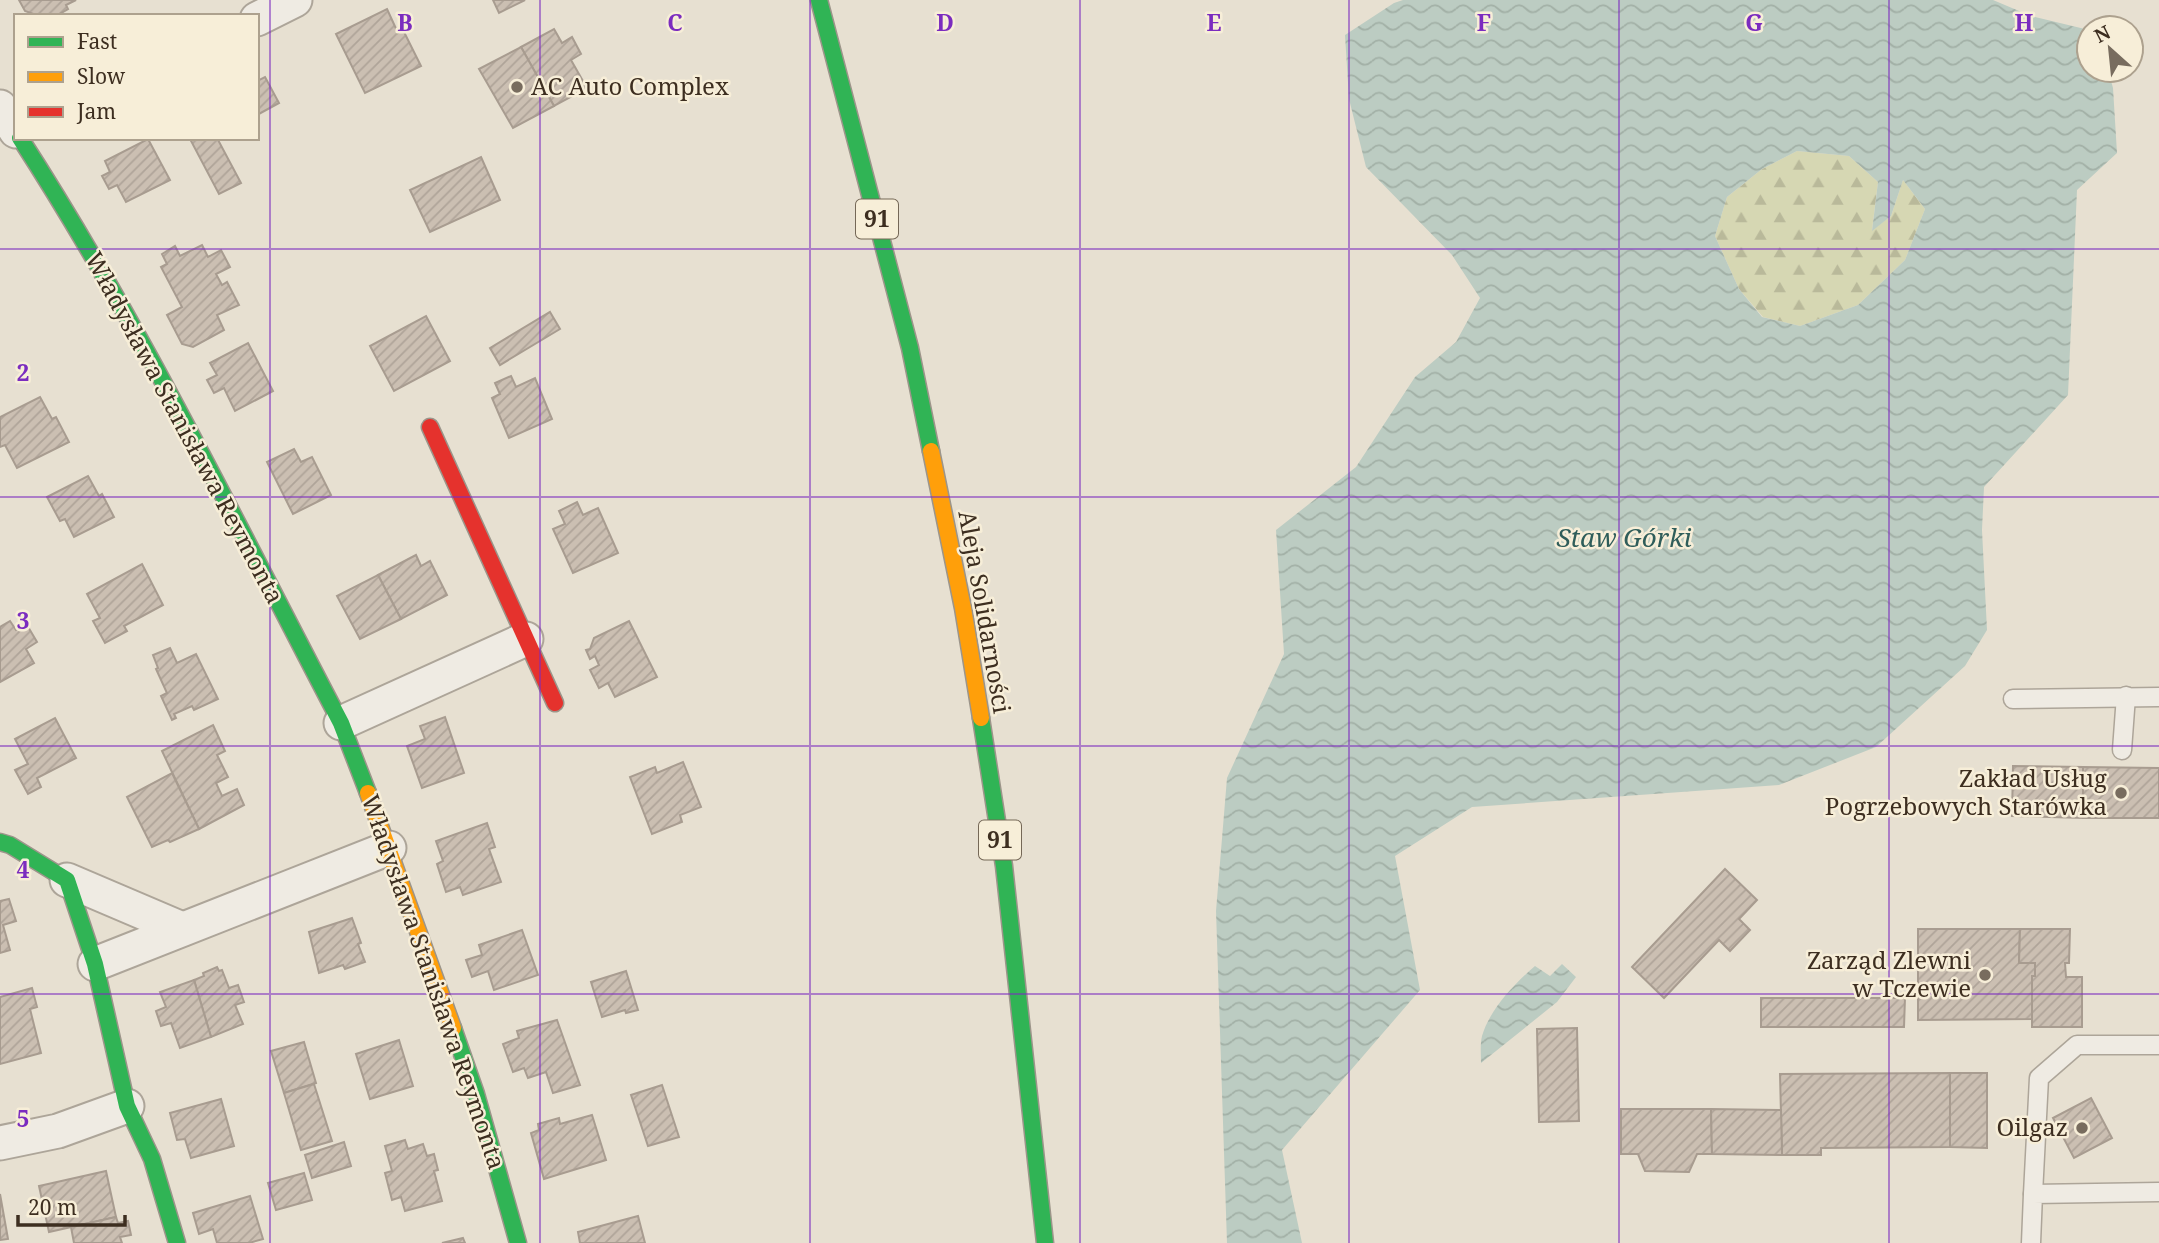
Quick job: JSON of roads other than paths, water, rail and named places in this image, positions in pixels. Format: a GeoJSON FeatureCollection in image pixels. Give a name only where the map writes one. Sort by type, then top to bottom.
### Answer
{"type":"FeatureCollection","features":[{"type":"Feature","properties":{"kind":"street"},"geometry":{"type":"LineString","coordinates":[[256,13],[295,0]]}},
{"type":"Feature","properties":{"kind":"street","name":"Aleja Solidarności"},"geometry":{"type":"LineString","coordinates":[[819,0],[910,348],[963,608],[1004,866],[1045,1243]]}},
{"type":"Feature","properties":{"kind":"street"},"geometry":{"type":"LineString","coordinates":[[0,107],[14,128]]}},
{"type":"Feature","properties":{"kind":"street","name":"Władysława Stanisława Reymonta"},"geometry":{"type":"LineString","coordinates":[[20,140],[51,186],[123,309],[341,723],[389,848],[476,1094],[518,1243]]}},
{"type":"Feature","properties":{"kind":"street"},"geometry":{"type":"LineString","coordinates":[[430,427],[555,703]]}},
{"type":"Feature","properties":{"kind":"street"},"geometry":{"type":"LineString","coordinates":[[341,723],[526,639]]}},
{"type":"Feature","properties":{"kind":"street"},"geometry":{"type":"LineString","coordinates":[[0,842],[10,845],[67,880],[181,929]]}},
{"type":"Feature","properties":{"kind":"street"},"geometry":{"type":"LineString","coordinates":[[95,964],[389,848]]}},
{"type":"Feature","properties":{"kind":"street"},"geometry":{"type":"LineString","coordinates":[[67,880],[95,964],[127,1107],[152,1159],[177,1243]]}},
{"type":"Feature","properties":{"kind":"street"},"geometry":{"type":"LineString","coordinates":[[0,1143],[58,1131],[127,1107]]}},
{"type":"Feature","properties":{"kind":"lane"},"geometry":{"type":"LineString","coordinates":[[2122,750],[2126,696]]}},
{"type":"Feature","properties":{"kind":"lane"},"geometry":{"type":"LineString","coordinates":[[2013,699],[2159,697]]}},
{"type":"Feature","properties":{"kind":"lane"},"geometry":{"type":"LineString","coordinates":[[2031,1243],[2039,1078],[2077,1045],[2159,1045]]}},
{"type":"Feature","properties":{"kind":"lane"},"geometry":{"type":"LineString","coordinates":[[2033,1194],[2159,1192]]}},
{"type":"Feature","properties":{"kind":"water","name":"Staw Górki"},"geometry":{"type":"Polygon","coordinates":[[[1403,0],[1993,0],[2031,16],[2075,27],[2075,84],[2112,84],[2117,153],[2077,190],[2068,395],[1984,487],[1982,530],[1987,630],[1965,666],[1876,747],[1779,785],[1472,807],[1395,856],[1420,990],[1282,1150],[1302,1243],[1227,1243],[1216,911],[1227,778],[1284,654],[1276,530],[1356,467],[1415,377],[1456,342],[1480,298],[1452,255],[1366,167],[1349,99],[1345,35],[1403,0]],[[1797,151],[1762,169],[1727,197],[1715,236],[1739,289],[1762,317],[1800,326],[1858,305],[1905,260],[1925,209],[1903,180],[1891,216],[1872,231],[1878,182],[1849,156],[1797,151]]]}},
{"type":"Feature","properties":{"kind":"water"},"geometry":{"type":"Polygon","coordinates":[[[1562,964],[1576,977],[1557,1002],[1481,1063],[1482,1036],[1491,1016],[1504,998],[1535,966],[1550,976],[1562,964]]]}},
{"type":"Feature","properties":{"kind":"place","name":"AC Auto Complex"},"geometry":{"type":"Point","coordinates":[517,87]}},
{"type":"Feature","properties":{"kind":"place","name":"Zakład Usług Pogrzebowych Starówka"},"geometry":{"type":"Point","coordinates":[2121,793]}},
{"type":"Feature","properties":{"kind":"place","name":"Zarząd Zlewni w Tczewie"},"geometry":{"type":"Point","coordinates":[1985,975]}},
{"type":"Feature","properties":{"kind":"place","name":"Oilgaz"},"geometry":{"type":"Point","coordinates":[2082,1128]}}]}
